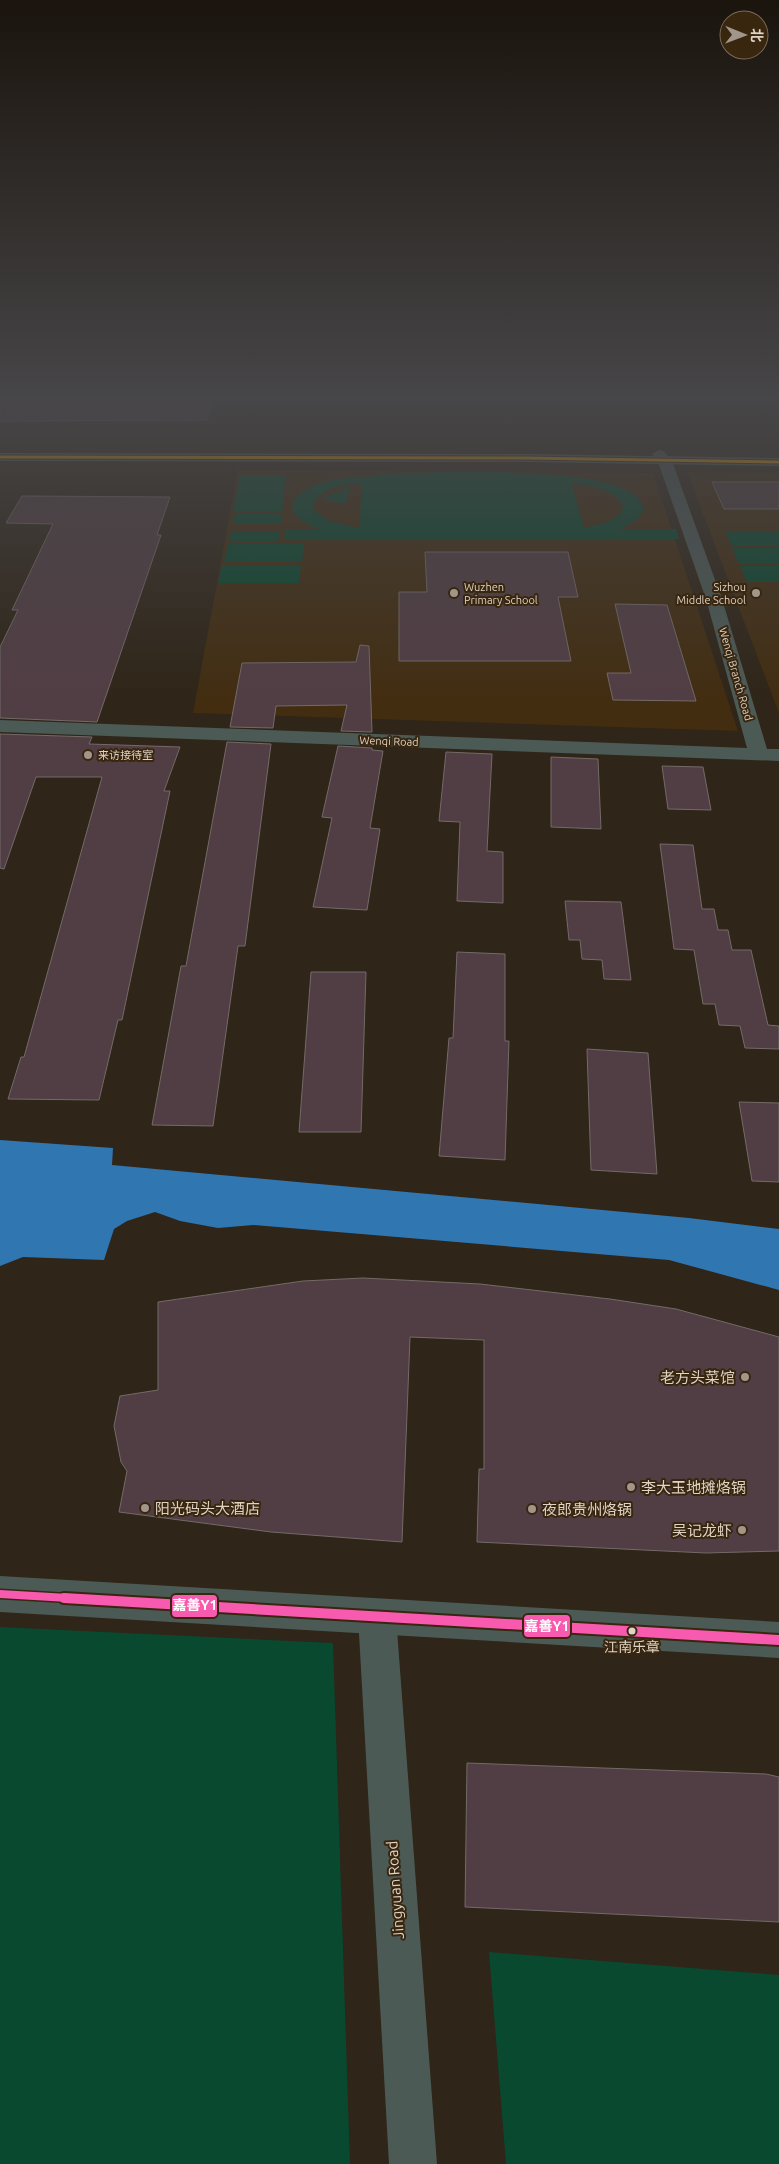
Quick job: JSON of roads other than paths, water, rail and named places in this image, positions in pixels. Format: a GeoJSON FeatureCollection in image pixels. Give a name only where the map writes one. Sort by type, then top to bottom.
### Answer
{"type":"FeatureCollection","features":[{"type":"Feature","properties":{"kind":"street","name":"Wenqi Branch Road"},"geometry":{"type":"LineString","coordinates":[[677,497],[714,599],[759,755]]}},
{"type":"Feature","properties":{"kind":"street","name":"Wenqi Road"},"geometry":{"type":"LineString","coordinates":[[0,726],[779,755]]}},
{"type":"Feature","properties":{"kind":"street"},"geometry":{"type":"LineString","coordinates":[[0,1594],[779,1640]]}},
{"type":"Feature","properties":{"kind":"street","name":"Jingyuan Road"},"geometry":{"type":"LineString","coordinates":[[377,1616],[413,2164]]}},
{"type":"Feature","properties":{"kind":"water"},"geometry":{"type":"Polygon","coordinates":[[[0,1140],[113,1148],[112,1165],[689,1218],[779,1229],[779,1290],[669,1260],[253,1225],[218,1228],[180,1221],[155,1212],[127,1221],[114,1229],[104,1260],[23,1257],[0,1266],[0,1140]]]}},
{"type":"Feature","properties":{"kind":"place","name":"Wuzhen Primary School"},"geometry":{"type":"Point","coordinates":[454,593]}},
{"type":"Feature","properties":{"kind":"place","name":"Sizhou Middle School"},"geometry":{"type":"Point","coordinates":[756,593]}},
{"type":"Feature","properties":{"kind":"place","name":"来访接待室"},"geometry":{"type":"Point","coordinates":[88,755]}},
{"type":"Feature","properties":{"kind":"place","name":"老方头菜馆"},"geometry":{"type":"Point","coordinates":[745,1377]}},
{"type":"Feature","properties":{"kind":"place","name":"李大玉地摊烙锅"},"geometry":{"type":"Point","coordinates":[631,1487]}},
{"type":"Feature","properties":{"kind":"place","name":"阳光码头大酒店"},"geometry":{"type":"Point","coordinates":[145,1508]}},
{"type":"Feature","properties":{"kind":"place","name":"夜郎贵州烙锅"},"geometry":{"type":"Point","coordinates":[532,1509]}},
{"type":"Feature","properties":{"kind":"place","name":"吴记龙虾"},"geometry":{"type":"Point","coordinates":[742,1530]}},
{"type":"Feature","properties":{"kind":"place","name":"江南乐章"},"geometry":{"type":"Point","coordinates":[632,1631]}}]}
